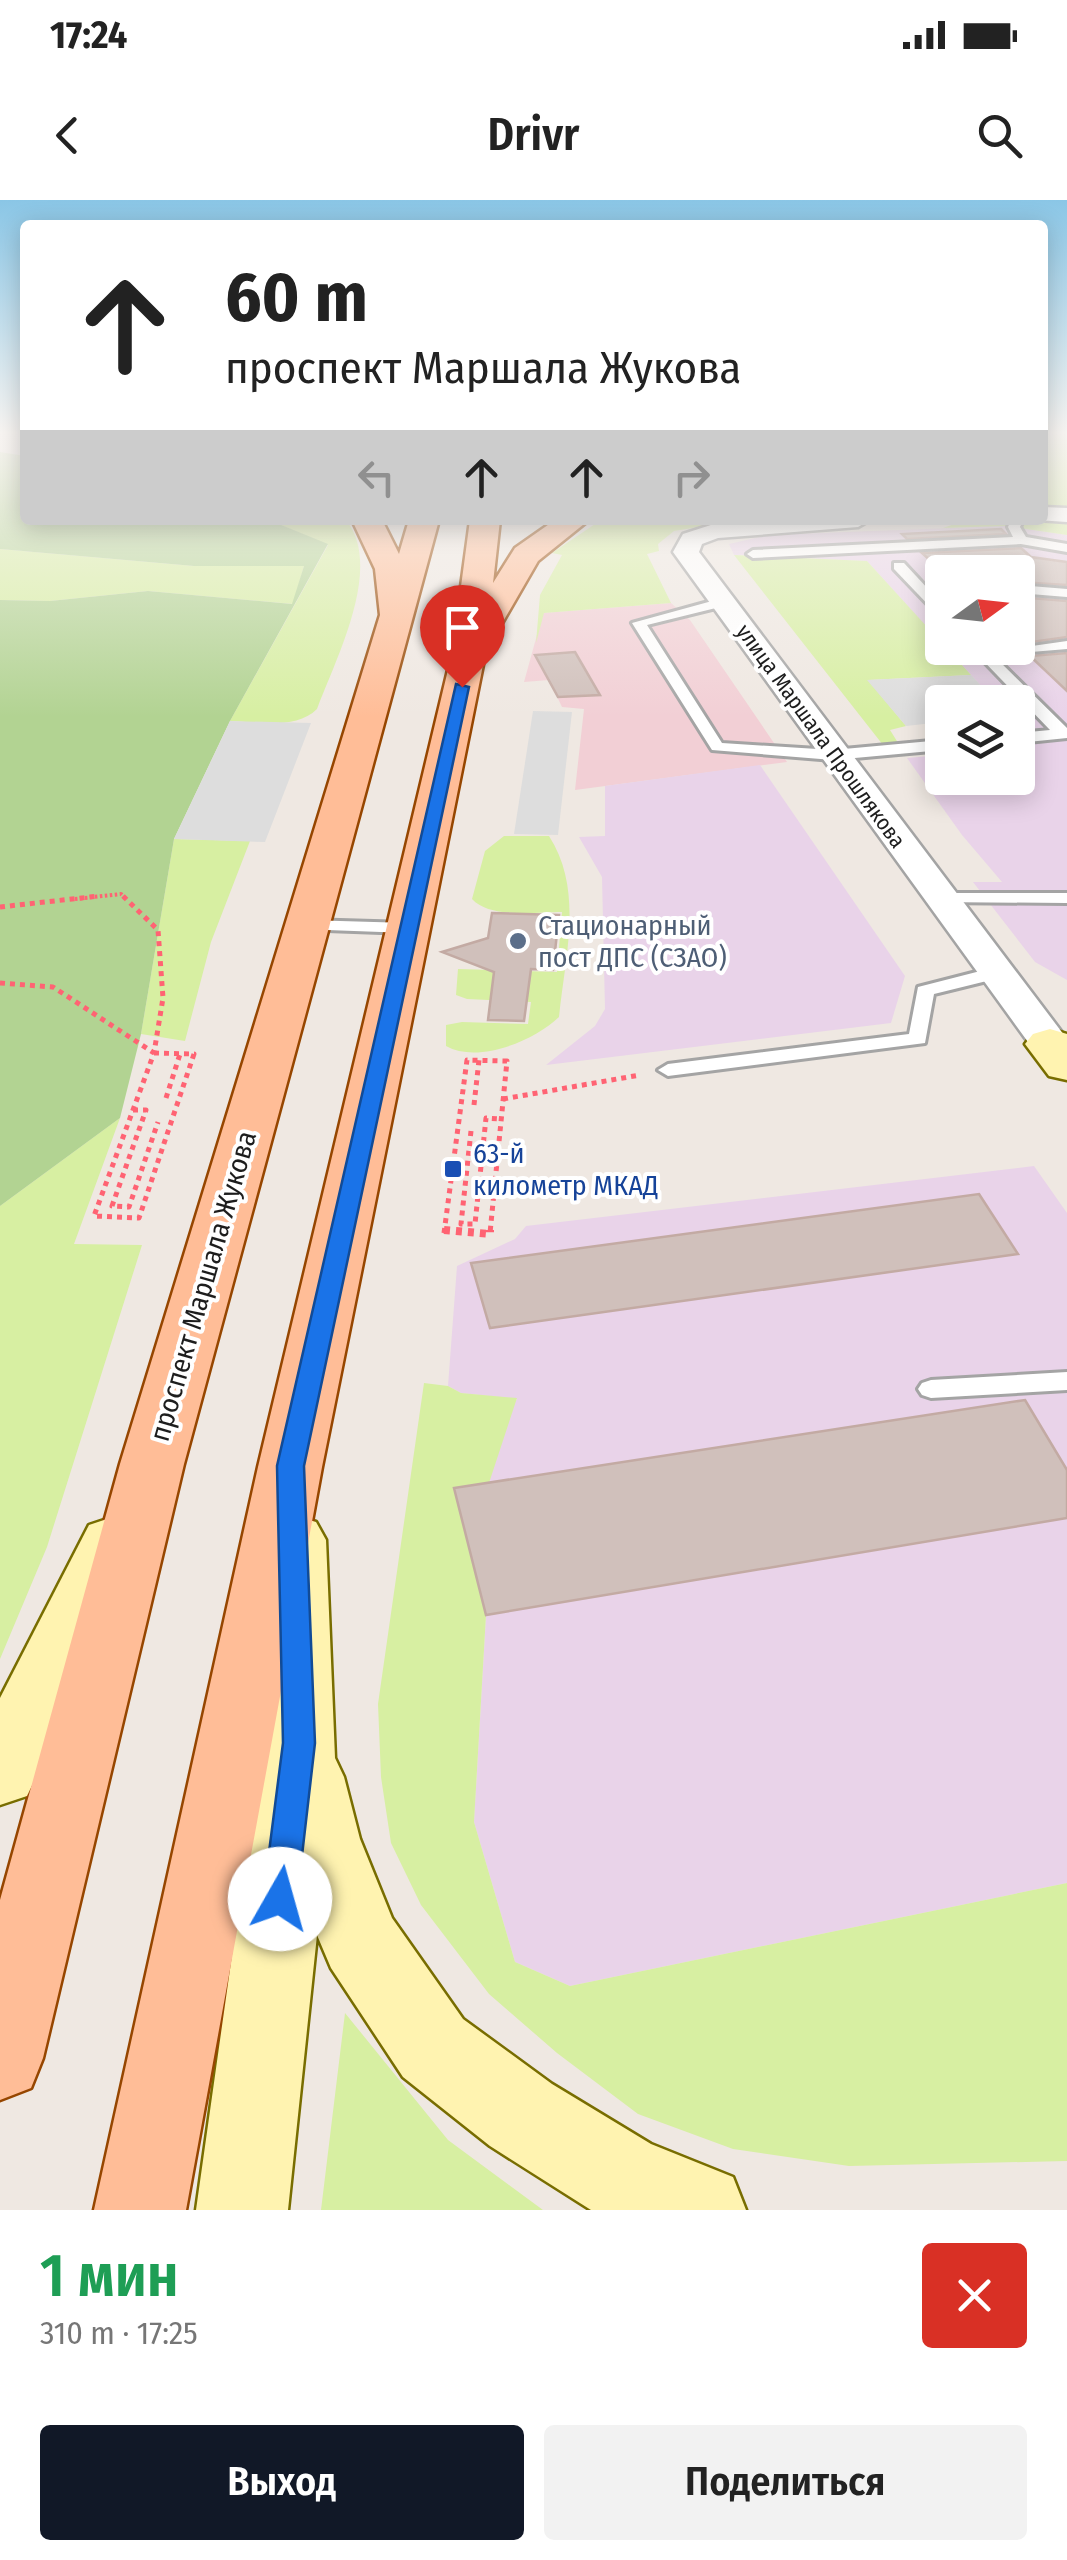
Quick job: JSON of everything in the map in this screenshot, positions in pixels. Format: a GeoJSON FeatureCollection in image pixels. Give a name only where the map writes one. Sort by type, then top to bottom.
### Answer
{"type":"FeatureCollection","features":[{"type":"Feature","properties":{"kind":"main road"},"geometry":{"type":"LineString","coordinates":[[371,529],[390,569],[394,615]]}},
{"type":"Feature","properties":{"kind":"main road","name":"проспект Маршала Жукова"},"geometry":{"type":"LineString","coordinates":[[0,2058],[152,1464],[421,529]]}},
{"type":"Feature","properties":{"kind":"main road"},"geometry":{"type":"LineString","coordinates":[[140,2210],[290,1466],[469,652],[484,529]]}},
{"type":"Feature","properties":{"kind":"main road"},"geometry":{"type":"LineString","coordinates":[[469,652],[526,556],[562,529]]}},
{"type":"Feature","properties":{"kind":"main road"},"geometry":{"type":"LineString","coordinates":[[0,1773],[152,1464]]}},
{"type":"Feature","properties":{"kind":"main road"},"geometry":{"type":"LineString","coordinates":[[242,2210],[299,1743],[290,1466]]}},
{"type":"Feature","properties":{"kind":"main road"},"geometry":{"type":"LineString","coordinates":[[299,1743],[320,1839],[360,1941],[433,2048],[521,2115],[619,2176],[700,2210]]}},
{"type":"Feature","properties":{"kind":"street","name":"улица Маршала Прошлякова"},"geometry":{"type":"LineString","coordinates":[[788,529],[701,535],[686,546],[686,552],[996,973],[1061,1050]]}},
{"type":"Feature","properties":{"kind":"lane"},"geometry":{"type":"LineString","coordinates":[[1015,529],[1021,540]]}},
{"type":"Feature","properties":{"kind":"lane"},"geometry":{"type":"LineString","coordinates":[[754,533],[1021,540],[1067,548]]}},
{"type":"Feature","properties":{"kind":"lane"},"geometry":{"type":"LineString","coordinates":[[899,566],[925,587]]}},
{"type":"Feature","properties":{"kind":"lane"},"geometry":{"type":"LineString","coordinates":[[1035,590],[1067,593]]}},
{"type":"Feature","properties":{"kind":"lane"},"geometry":{"type":"LineString","coordinates":[[723,602],[639,624],[717,748],[833,755],[925,747]]}},
{"type":"Feature","properties":{"kind":"lane"},"geometry":{"type":"LineString","coordinates":[[1035,647],[1067,645]]}},
{"type":"Feature","properties":{"kind":"lane"},"geometry":{"type":"LineString","coordinates":[[995,665],[1064,734]]}},
{"type":"Feature","properties":{"kind":"lane"},"geometry":{"type":"LineString","coordinates":[[1035,737],[1064,734]]}},
{"type":"Feature","properties":{"kind":"lane"},"geometry":{"type":"LineString","coordinates":[[940,898],[1067,898]]}},
{"type":"Feature","properties":{"kind":"lane"},"geometry":{"type":"LineString","coordinates":[[306,925],[408,928]]}},
{"type":"Feature","properties":{"kind":"lane"},"geometry":{"type":"LineString","coordinates":[[668,1070],[918,1039],[925,991],[996,973]]}},
{"type":"Feature","properties":{"kind":"lane"},"geometry":{"type":"LineString","coordinates":[[931,1388],[1067,1381]]}},
{"type":"Feature","properties":{"kind":"path"},"geometry":{"type":"LineString","coordinates":[[0,908],[122,894],[158,930],[164,998],[154,1053],[94,1216],[139,1218],[194,1054],[154,1053],[53,987],[0,982]]}},
{"type":"Feature","properties":{"kind":"path"},"geometry":{"type":"LineString","coordinates":[[166,1098],[180,1054]]}},
{"type":"Feature","properties":{"kind":"path"},"geometry":{"type":"LineString","coordinates":[[467,1060],[479,1060],[507,1061],[490,1234],[444,1233],[467,1060]]}},
{"type":"Feature","properties":{"kind":"path"},"geometry":{"type":"LineString","coordinates":[[474,1105],[479,1060]]}},
{"type":"Feature","properties":{"kind":"path"},"geometry":{"type":"LineString","coordinates":[[503,1099],[668,1070]]}},
{"type":"Feature","properties":{"kind":"path"},"geometry":{"type":"LineString","coordinates":[[133,1110],[146,1110],[112,1206],[129,1207],[158,1122]]}},
{"type":"Feature","properties":{"kind":"path"},"geometry":{"type":"LineString","coordinates":[[471,1131],[460,1224],[475,1224],[486,1118],[501,1118]]}},
{"type":"Feature","properties":{"kind":"shaded area"},"geometry":{"type":"Polygon","coordinates":[[[931,529],[1024,529],[1067,535],[1067,980],[1035,962],[973,882],[1002,882],[933,795],[1035,795],[1035,685],[980,685],[962,665],[1035,665],[1035,555],[925,555],[925,625],[867,561],[734,555],[729,544],[768,535],[931,529]]]}},
{"type":"Feature","properties":{"kind":"shaded area"},"geometry":{"type":"Polygon","coordinates":[[[671,603],[690,620],[787,762],[575,790],[584,709],[562,707],[549,680],[524,682],[543,613],[671,603]]]}},
{"type":"Feature","properties":{"kind":"shaded area"},"geometry":{"type":"Polygon","coordinates":[[[971,675],[980,685],[925,685],[925,724],[906,726],[867,680],[971,675]]]}},
{"type":"Feature","properties":{"kind":"shaded area"},"geometry":{"type":"Polygon","coordinates":[[[533,711],[572,712],[558,835],[514,834],[533,711]]]}},
{"type":"Feature","properties":{"kind":"shaded area"},"geometry":{"type":"Polygon","coordinates":[[[230,721],[311,723],[265,842],[174,839],[230,721]]]}},
{"type":"Feature","properties":{"kind":"shaded area"},"geometry":{"type":"Polygon","coordinates":[[[925,756],[925,783],[907,758],[925,756]]]}},
{"type":"Feature","properties":{"kind":"shaded area"},"geometry":{"type":"Polygon","coordinates":[[[760,765],[905,976],[891,1023],[546,1065],[595,1026],[605,1009],[602,877],[579,837],[605,836],[605,786],[760,765]]]}},
{"type":"Feature","properties":{"kind":"shaded area"},"geometry":{"type":"Polygon","coordinates":[[[1034,1166],[1067,1213],[1067,1883],[570,1986],[515,1962],[474,1822],[486,1616],[454,1488],[517,1399],[461,1393],[448,1386],[457,1266],[515,1239],[526,1226],[1034,1166]]]}},
{"type":"Feature","properties":{"kind":"green space"},"geometry":{"type":"Polygon","coordinates":[[[0,529],[291,529],[328,544],[230,721],[174,839],[141,1034],[120,1118],[0,1206],[0,600],[50,601],[148,591],[292,604],[304,566],[194,566],[0,549],[0,529]]]}},
{"type":"Feature","properties":{"kind":"green space"},"geometry":{"type":"Polygon","coordinates":[[[290,529],[350,529],[360,562],[353,613],[317,709],[288,722],[230,721],[328,545],[290,529]]]}},
{"type":"Feature","properties":{"kind":"green space"},"geometry":{"type":"Polygon","coordinates":[[[588,529],[687,529],[674,531],[658,544],[659,551],[647,554],[671,603],[544,613],[536,643],[540,595],[562,555],[552,553],[588,529]]]}},
{"type":"Feature","properties":{"kind":"green space"},"geometry":{"type":"Polygon","coordinates":[[[1024,529],[1067,529],[1067,535],[1024,529]]]}},
{"type":"Feature","properties":{"kind":"green space"},"geometry":{"type":"Polygon","coordinates":[[[0,549],[194,566],[304,566],[293,604],[148,591],[50,601],[0,600],[0,549]]]}},
{"type":"Feature","properties":{"kind":"green space"},"geometry":{"type":"Polygon","coordinates":[[[734,555],[867,561],[925,625],[925,665],[962,665],[971,675],[868,680],[906,726],[890,730],[900,746],[883,745],[734,555]]]}},
{"type":"Feature","properties":{"kind":"green space"},"geometry":{"type":"Polygon","coordinates":[[[504,836],[549,836],[560,857],[569,901],[569,924],[559,1017],[535,1034],[505,1047],[459,1051],[446,1046],[446,1025],[528,1024],[531,1002],[456,995],[458,969],[557,972],[562,912],[502,912],[472,899],[485,851],[504,836]]]}},
{"type":"Feature","properties":{"kind":"green space"},"geometry":{"type":"Polygon","coordinates":[[[174,839],[250,841],[211,942],[185,1041],[141,1034],[174,839]]]}},
{"type":"Feature","properties":{"kind":"green space"},"geometry":{"type":"Polygon","coordinates":[[[120,1118],[74,1244],[142,1245],[47,1547],[0,1659],[0,1206],[120,1118]]]}},
{"type":"Feature","properties":{"kind":"green space"},"geometry":{"type":"Polygon","coordinates":[[[424,1383],[448,1386],[461,1393],[517,1398],[489,1483],[454,1489],[486,1615],[474,1822],[515,1962],[570,1986],[1067,1883],[1067,2161],[849,2166],[733,2149],[638,2114],[557,2053],[489,1994],[421,1905],[391,1843],[381,1777],[378,1704],[424,1383]]]}},
{"type":"Feature","properties":{"kind":"green space"},"geometry":{"type":"Polygon","coordinates":[[[345,2013],[448,2140],[543,2210],[321,2210],[345,2013]]]}},
{"type":"Feature","properties":{"kind":"building"},"geometry":{"type":"Polygon","coordinates":[[[1001,529],[1006,534],[907,539],[902,534],[1001,529]]]}},
{"type":"Feature","properties":{"kind":"building"},"geometry":{"type":"Polygon","coordinates":[[[1021,548],[1029,555],[925,556],[922,553],[1021,548]]]}},
{"type":"Feature","properties":{"kind":"building"},"geometry":{"type":"Polygon","coordinates":[[[1035,558],[1067,562],[1067,585],[1035,583],[1035,558]]]}},
{"type":"Feature","properties":{"kind":"building"},"geometry":{"type":"Polygon","coordinates":[[[1035,598],[1067,601],[1067,637],[1035,642],[1035,598]]]}},
{"type":"Feature","properties":{"kind":"building"},"geometry":{"type":"Polygon","coordinates":[[[575,652],[600,695],[558,697],[535,655],[575,652]]]}},
{"type":"Feature","properties":{"kind":"building"},"geometry":{"type":"Polygon","coordinates":[[[1067,653],[1067,691],[1035,661],[1035,656],[1067,653]]]}},
{"type":"Feature","properties":{"kind":"building","name":"Стационарный пост ДПС (СЗАО)"},"geometry":{"type":"Polygon","coordinates":[[[492,913],[559,915],[553,970],[531,969],[524,1021],[488,1020],[494,972],[442,952],[488,938],[492,913]]]}},
{"type":"Feature","properties":{"kind":"building"},"geometry":{"type":"Polygon","coordinates":[[[979,1194],[1018,1254],[490,1328],[471,1263],[979,1194]]]}},
{"type":"Feature","properties":{"kind":"building"},"geometry":{"type":"Polygon","coordinates":[[[1025,1400],[1067,1470],[1067,1518],[486,1615],[454,1488],[1025,1400]]]}},
{"type":"Feature","properties":{"kind":"place","name":"Стационарный пост ДПС (СЗАО)"},"geometry":{"type":"Point","coordinates":[518,941]}},
{"type":"Feature","properties":{"kind":"place","name":"63-й километр МКАД"},"geometry":{"type":"Point","coordinates":[453,1169]}},
{"type":"Feature","properties":{"kind":"route"},"geometry":{"type":"LineString","coordinates":[[280,1899],[299,1743],[290,1466],[462,687]]}}]}
